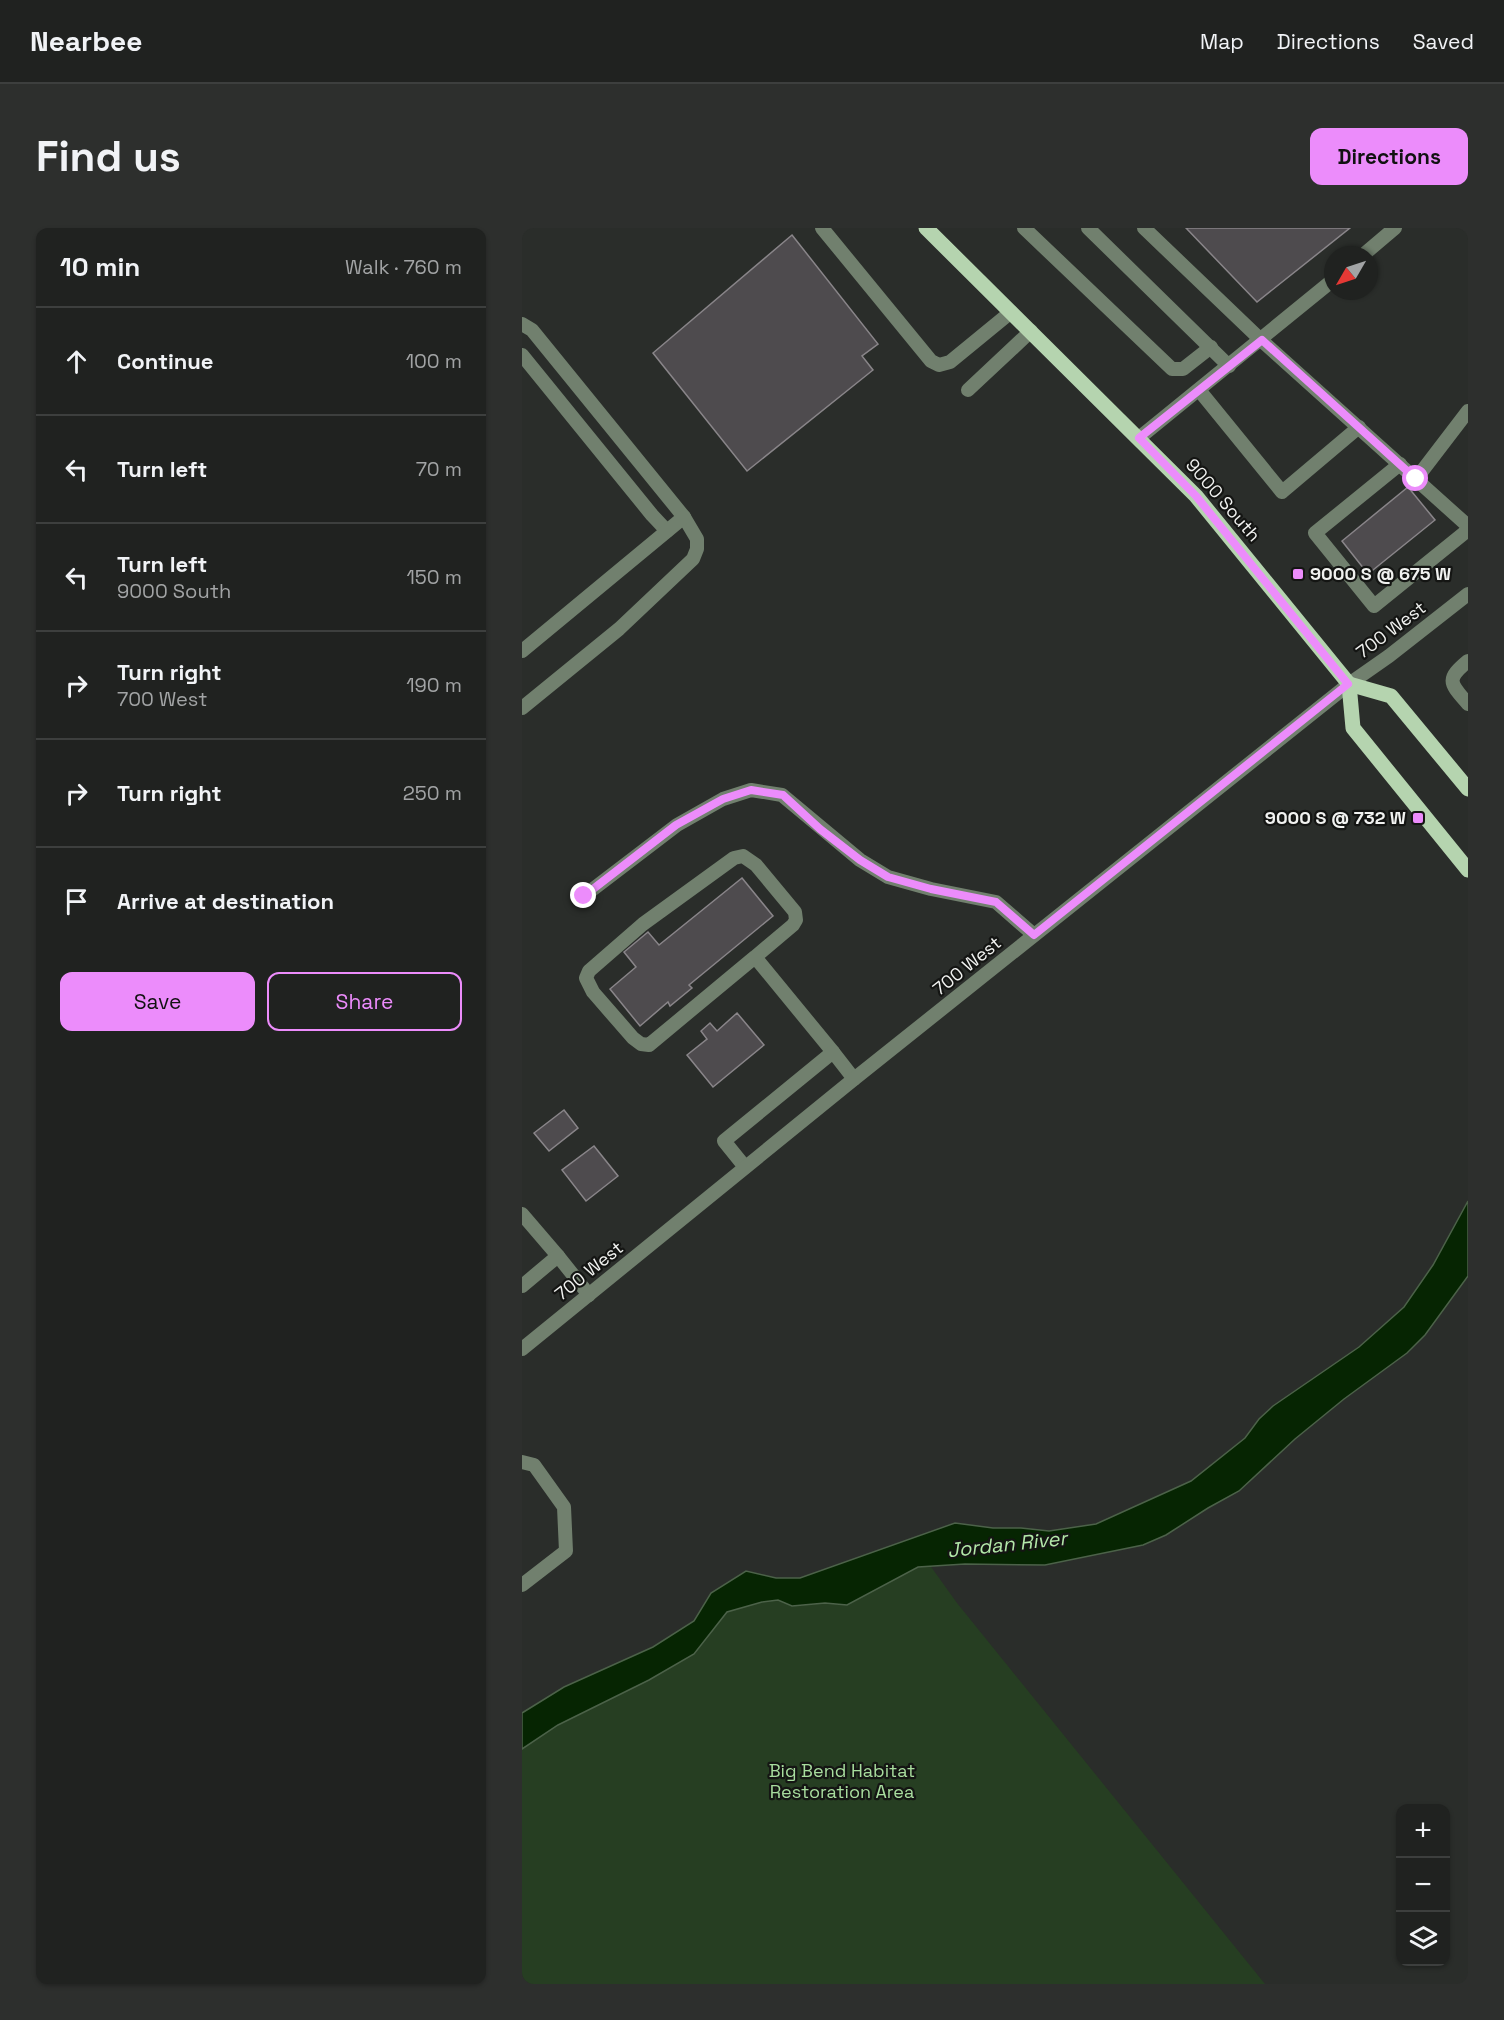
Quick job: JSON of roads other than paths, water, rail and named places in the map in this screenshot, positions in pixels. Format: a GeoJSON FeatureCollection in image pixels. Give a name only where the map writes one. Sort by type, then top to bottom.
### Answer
{"type":"FeatureCollection","features":[{"type":"Feature","properties":{"kind":"main road","name":"9000 South"},"geometry":{"type":"LineString","coordinates":[[926,228],[1196,496],[1348,684]]}},
{"type":"Feature","properties":{"kind":"main road"},"geometry":{"type":"LineString","coordinates":[[1468,789],[1391,696],[1348,684],[1353,728],[1468,870]]}},
{"type":"Feature","properties":{"kind":"street"},"geometry":{"type":"LineString","coordinates":[[822,228],[931,361],[939,366],[950,362],[1011,312]]}},
{"type":"Feature","properties":{"kind":"street"},"geometry":{"type":"LineString","coordinates":[[1024,228],[1172,369],[1183,369],[1211,347]]}},
{"type":"Feature","properties":{"kind":"street"},"geometry":{"type":"LineString","coordinates":[[1089,228],[1229,366]]}},
{"type":"Feature","properties":{"kind":"street"},"geometry":{"type":"LineString","coordinates":[[1144,228],[1262,340],[1400,464],[1468,528],[1374,606],[1315,533],[1400,464]]}},
{"type":"Feature","properties":{"kind":"street"},"geometry":{"type":"LineString","coordinates":[[1374,246],[1395,228]]}},
{"type":"Feature","properties":{"kind":"street"},"geometry":{"type":"LineString","coordinates":[[1139,438],[1324,288]]}},
{"type":"Feature","properties":{"kind":"street"},"geometry":{"type":"LineString","coordinates":[[522,324],[532,330],[684,517],[697,539],[697,549],[693,559],[619,629],[522,708]]}},
{"type":"Feature","properties":{"kind":"street"},"geometry":{"type":"LineString","coordinates":[[968,390],[1031,331]]}},
{"type":"Feature","properties":{"kind":"street"},"geometry":{"type":"LineString","coordinates":[[522,354],[667,531]]}},
{"type":"Feature","properties":{"kind":"street"},"geometry":{"type":"LineString","coordinates":[[1199,390],[1282,492],[1359,427]]}},
{"type":"Feature","properties":{"kind":"street"},"geometry":{"type":"LineString","coordinates":[[1416,479],[1468,411]]}},
{"type":"Feature","properties":{"kind":"street"},"geometry":{"type":"LineString","coordinates":[[522,651],[684,517]]}},
{"type":"Feature","properties":{"kind":"street","name":"700 West"},"geometry":{"type":"LineString","coordinates":[[522,1349],[854,1079],[1348,684],[1389,656],[1468,594]]}},
{"type":"Feature","properties":{"kind":"street"},"geometry":{"type":"LineString","coordinates":[[1468,660],[1454,672],[1452,684],[1468,702]]}},
{"type":"Feature","properties":{"kind":"street"},"geometry":{"type":"LineString","coordinates":[[584,896],[676,825],[723,799],[751,790],[783,795],[820,829],[860,860],[888,877],[931,889],[996,902],[1034,935]]}},
{"type":"Feature","properties":{"kind":"street"},"geometry":{"type":"LineString","coordinates":[[743,856],[756,865],[795,912],[796,920],[755,957],[649,1045],[641,1044],[633,1038],[592,992],[586,978],[589,971],[643,924],[734,858],[743,856]]}},
{"type":"Feature","properties":{"kind":"street"},"geometry":{"type":"LineString","coordinates":[[755,957],[854,1079]]}},
{"type":"Feature","properties":{"kind":"street"},"geometry":{"type":"LineString","coordinates":[[745,1167],[724,1141],[833,1052]]}},
{"type":"Feature","properties":{"kind":"street"},"geometry":{"type":"LineString","coordinates":[[522,1214],[589,1295]]}},
{"type":"Feature","properties":{"kind":"street"},"geometry":{"type":"LineString","coordinates":[[522,1286],[558,1256]]}},
{"type":"Feature","properties":{"kind":"street"},"geometry":{"type":"LineString","coordinates":[[522,1462],[534,1465],[564,1507],[566,1551],[522,1585]]}},
{"type":"Feature","properties":{"kind":"water","name":"Jordan River"},"geometry":{"type":"Polygon","coordinates":[[[1468,1201],[1468,1276],[1425,1335],[1407,1353],[1344,1399],[1295,1439],[1239,1491],[1166,1535],[1143,1545],[1045,1565],[965,1564],[918,1567],[847,1605],[825,1603],[792,1606],[778,1600],[727,1612],[694,1654],[649,1680],[558,1725],[522,1749],[522,1713],[564,1687],[653,1647],[694,1621],[711,1593],[746,1571],[776,1578],[800,1578],[955,1523],[1049,1531],[1096,1524],[1191,1481],[1245,1438],[1259,1419],[1273,1406],[1359,1347],[1404,1307],[1433,1265],[1468,1201]]]}},
{"type":"Feature","properties":{"kind":"place","name":"9000 S @ 675 W"},"geometry":{"type":"Point","coordinates":[1298,574]}},
{"type":"Feature","properties":{"kind":"place","name":"9000 S @ 732 W"},"geometry":{"type":"Point","coordinates":[1418,818]}},
{"type":"Feature","properties":{"kind":"park label","name":"Big Bend Habitat Restoration Area"},"geometry":{"type":"Point","coordinates":[842,1781]}}]}
